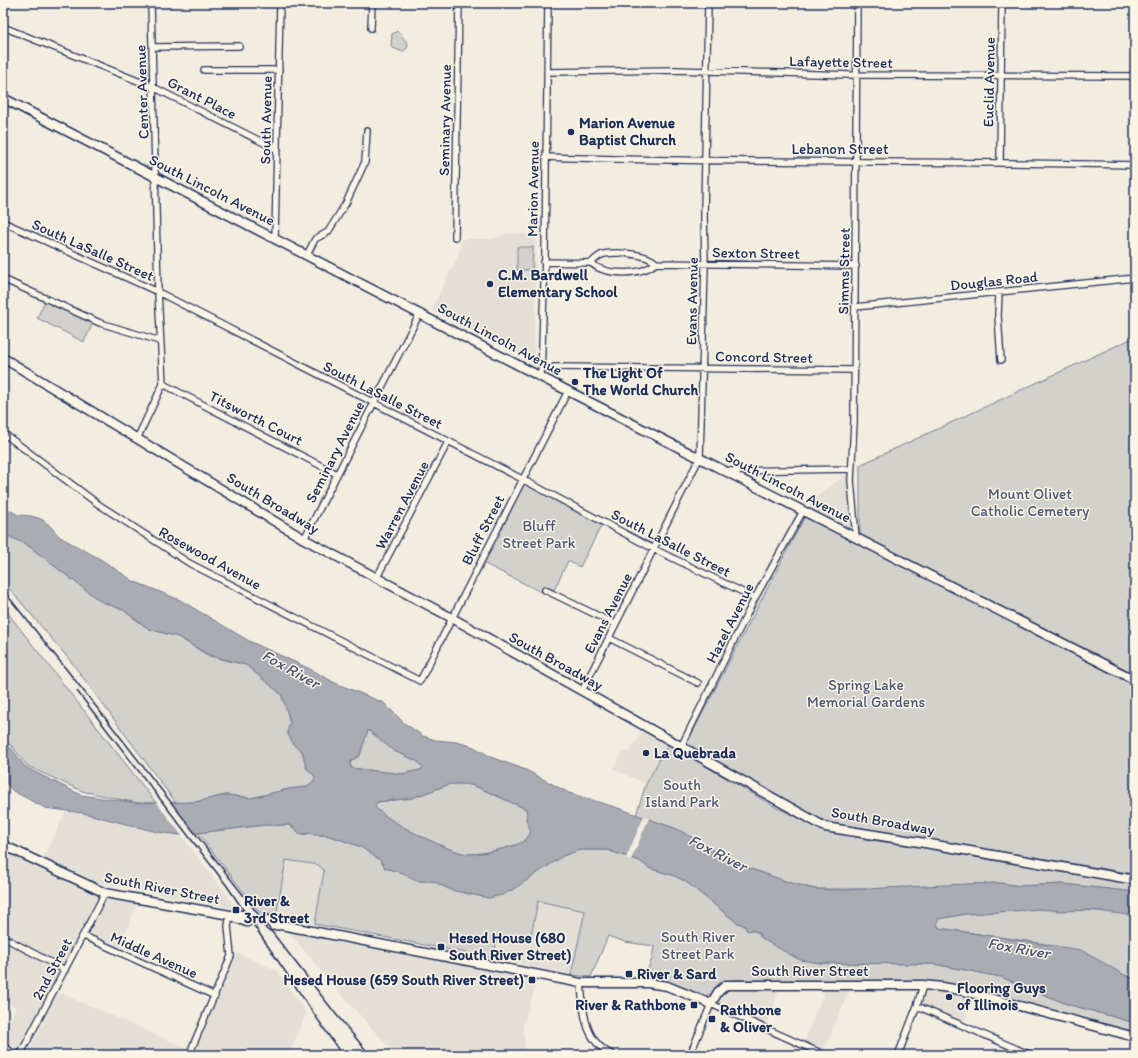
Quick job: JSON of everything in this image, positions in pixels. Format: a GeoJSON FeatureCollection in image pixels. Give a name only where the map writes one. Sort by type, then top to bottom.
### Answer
{"type":"FeatureCollection","features":[{"type":"Feature","properties":{"kind":"main road"},"geometry":{"type":"LineString","coordinates":[[3,1048],[12,1055]]}},
{"type":"Feature","properties":{"kind":"street","name":"Center Avenue"},"geometry":{"type":"LineString","coordinates":[[137,439],[163,384],[158,292],[151,3]]}},
{"type":"Feature","properties":{"kind":"street","name":"South Avenue"},"geometry":{"type":"LineString","coordinates":[[275,238],[280,3]]}},
{"type":"Feature","properties":{"kind":"street"},"geometry":{"type":"LineString","coordinates":[[371,28],[372,3]]}},
{"type":"Feature","properties":{"kind":"street","name":"Seminary Avenue"},"geometry":{"type":"LineString","coordinates":[[455,237],[458,3]]}},
{"type":"Feature","properties":{"kind":"street","name":"Marion Avenue"},"geometry":{"type":"LineString","coordinates":[[541,376],[548,3]]}},
{"type":"Feature","properties":{"kind":"street","name":"Evans Avenue"},"geometry":{"type":"LineString","coordinates":[[582,691],[700,458],[705,264],[704,160],[708,3]]}},
{"type":"Feature","properties":{"kind":"street","name":"Simms Street"},"geometry":{"type":"LineString","coordinates":[[856,538],[851,469],[854,422],[857,3]]}},
{"type":"Feature","properties":{"kind":"street","name":"Euclid Avenue"},"geometry":{"type":"LineString","coordinates":[[1000,161],[1002,3]]}},
{"type":"Feature","properties":{"kind":"street","name":"Grant Place"},"geometry":{"type":"LineString","coordinates":[[3,27],[153,87],[278,150]]}},
{"type":"Feature","properties":{"kind":"street"},"geometry":{"type":"LineString","coordinates":[[152,47],[239,46]]}},
{"type":"Feature","properties":{"kind":"street"},"geometry":{"type":"LineString","coordinates":[[204,70],[279,70]]}},
{"type":"Feature","properties":{"kind":"street","name":"Lafayette Street"},"geometry":{"type":"LineString","coordinates":[[547,72],[706,71],[857,75],[1135,76]]}},
{"type":"Feature","properties":{"kind":"street","name":"South Lincoln Avenue"},"geometry":{"type":"LineString","coordinates":[[3,98],[568,391],[728,471],[803,511],[1135,680]]}},
{"type":"Feature","properties":{"kind":"street"},"geometry":{"type":"LineString","coordinates":[[307,255],[315,239],[328,232],[346,203],[366,162],[367,131]]}},
{"type":"Feature","properties":{"kind":"street","name":"Lebanon Street"},"geometry":{"type":"LineString","coordinates":[[545,157],[857,162],[1000,161],[1135,165]]}},
{"type":"Feature","properties":{"kind":"street","name":"South LaSalle Street"},"geometry":{"type":"LineString","coordinates":[[3,222],[158,292],[522,479],[654,549],[752,596]]}},
{"type":"Feature","properties":{"kind":"street","name":"Sexton Street"},"geometry":{"type":"LineString","coordinates":[[544,262],[591,263],[604,254],[642,255],[650,258],[656,263],[856,266]]}},
{"type":"Feature","properties":{"kind":"street","name":"Sexton Street"},"geometry":{"type":"LineString","coordinates":[[591,263],[605,272],[640,272],[649,269],[656,263]]}},
{"type":"Feature","properties":{"kind":"street","name":"Douglas Road"},"geometry":{"type":"LineString","coordinates":[[855,307],[1135,278]]}},
{"type":"Feature","properties":{"kind":"street"},"geometry":{"type":"LineString","coordinates":[[3,279],[100,323],[160,341]]}},
{"type":"Feature","properties":{"kind":"street"},"geometry":{"type":"LineString","coordinates":[[999,293],[998,316],[1001,360]]}},
{"type":"Feature","properties":{"kind":"street","name":"Seminary Avenue"},"geometry":{"type":"LineString","coordinates":[[304,539],[420,313]]}},
{"type":"Feature","properties":{"kind":"street","name":"South Broadway"},"geometry":{"type":"LineString","coordinates":[[3,358],[304,539],[376,579],[452,618],[825,827],[1135,880]]}},
{"type":"Feature","properties":{"kind":"street","name":"Concord Street"},"geometry":{"type":"LineString","coordinates":[[554,367],[854,370]]}},
{"type":"Feature","properties":{"kind":"street","name":"Titsworth Court"},"geometry":{"type":"LineString","coordinates":[[163,384],[337,474]]}},
{"type":"Feature","properties":{"kind":"street","name":"Bluff Street"},"geometry":{"type":"LineString","coordinates":[[420,681],[568,391]]}},
{"type":"Feature","properties":{"kind":"street","name":"Rosewood Avenue"},"geometry":{"type":"LineString","coordinates":[[3,433],[98,504],[189,563],[420,681]]}},
{"type":"Feature","properties":{"kind":"street","name":"Warren Avenue"},"geometry":{"type":"LineString","coordinates":[[376,579],[448,442]]}},
{"type":"Feature","properties":{"kind":"street"},"geometry":{"type":"LineString","coordinates":[[728,471],[851,469]]}},
{"type":"Feature","properties":{"kind":"street","name":"Hazel Avenue"},"geometry":{"type":"LineString","coordinates":[[681,747],[752,596],[803,511]]}},
{"type":"Feature","properties":{"kind":"street"},"geometry":{"type":"LineString","coordinates":[[545,590],[615,624]]}},
{"type":"Feature","properties":{"kind":"street"},"geometry":{"type":"LineString","coordinates":[[609,638],[698,682]]}},
{"type":"Feature","properties":{"kind":"street","name":"South River Street"},"geometry":{"type":"LineString","coordinates":[[3,845],[105,893],[230,915],[242,915]]}},
{"type":"Feature","properties":{"kind":"street","name":"2nd Street"},"geometry":{"type":"LineString","coordinates":[[20,1055],[84,936],[105,893]]}},
{"type":"Feature","properties":{"kind":"street"},"geometry":{"type":"LineString","coordinates":[[192,1048],[231,956],[228,926],[230,915]]}},
{"type":"Feature","properties":{"kind":"street","name":"South River Street"},"geometry":{"type":"LineString","coordinates":[[230,915],[247,922]]}},
{"type":"Feature","properties":{"kind":"street"},"geometry":{"type":"LineString","coordinates":[[264,919],[282,925],[581,983],[648,983],[667,986],[825,1055]]}},
{"type":"Feature","properties":{"kind":"street"},"geometry":{"type":"LineString","coordinates":[[270,926],[282,925]]}},
{"type":"Feature","properties":{"kind":"street","name":"Middle Avenue"},"geometry":{"type":"LineString","coordinates":[[84,936],[215,996]]}},
{"type":"Feature","properties":{"kind":"street"},"geometry":{"type":"LineString","coordinates":[[3,937],[65,970]]}},
{"type":"Feature","properties":{"kind":"street"},"geometry":{"type":"LineString","coordinates":[[581,983],[589,1034],[604,1051],[613,1055]]}},
{"type":"Feature","properties":{"kind":"street","name":"South River Street"},"geometry":{"type":"LineString","coordinates":[[711,1004],[718,992],[726,985],[730,984],[923,985],[960,990],[1135,1037]]}},
{"type":"Feature","properties":{"kind":"street"},"geometry":{"type":"LineString","coordinates":[[898,1055],[918,1006],[923,985]]}},
{"type":"Feature","properties":{"kind":"street"},"geometry":{"type":"LineString","coordinates":[[690,1055],[711,1004]]}},
{"type":"Feature","properties":{"kind":"street"},"geometry":{"type":"LineString","coordinates":[[918,1006],[1031,1055]]}},
{"type":"Feature","properties":{"kind":"shaded area","name":"C.M. Bardwell Elementary School"},"geometry":{"type":"Polygon","coordinates":[[[507,233],[536,234],[534,358],[532,361],[431,310],[457,258],[463,239],[493,239],[507,233]]]}},
{"type":"Feature","properties":{"kind":"shaded area"},"geometry":{"type":"Polygon","coordinates":[[[856,469],[854,535],[807,510],[812,500],[856,469]]]}},
{"type":"Feature","properties":{"kind":"shaded area"},"geometry":{"type":"Polygon","coordinates":[[[643,730],[668,744],[646,784],[613,769],[623,752],[630,751],[643,730]]]}},
{"type":"Feature","properties":{"kind":"shaded area"},"geometry":{"type":"Polygon","coordinates":[[[66,811],[83,813],[129,826],[181,835],[237,909],[97,882],[43,858],[66,811]]]}},
{"type":"Feature","properties":{"kind":"shaded area"},"geometry":{"type":"Polygon","coordinates":[[[3,850],[99,896],[63,966],[3,933],[3,850]]]}},
{"type":"Feature","properties":{"kind":"shaded area"},"geometry":{"type":"Polygon","coordinates":[[[285,860],[319,865],[324,871],[315,924],[276,916],[285,860]]]}},
{"type":"Feature","properties":{"kind":"shaded area"},"geometry":{"type":"Polygon","coordinates":[[[109,897],[138,902],[119,948],[89,934],[109,897]]]}},
{"type":"Feature","properties":{"kind":"shaded area"},"geometry":{"type":"Polygon","coordinates":[[[538,901],[585,911],[571,975],[493,958],[498,935],[530,941],[538,901]]]}},
{"type":"Feature","properties":{"kind":"shaded area"},"geometry":{"type":"Polygon","coordinates":[[[290,933],[538,979],[523,1026],[525,1055],[396,1055],[329,981],[290,933]]]}},
{"type":"Feature","properties":{"kind":"shaded area"},"geometry":{"type":"Polygon","coordinates":[[[3,942],[60,971],[17,1050],[3,1040],[3,1032],[16,1008],[3,1000],[3,988],[9,973],[3,969],[3,942]]]}},
{"type":"Feature","properties":{"kind":"shaded area"},"geometry":{"type":"Polygon","coordinates":[[[237,953],[278,971],[306,1013],[289,1055],[27,1055],[58,992],[186,1048],[209,998],[217,1002],[237,953]]]}},
{"type":"Feature","properties":{"kind":"shaded area"},"geometry":{"type":"Polygon","coordinates":[[[924,986],[975,995],[963,1024],[919,1005],[924,986]]]}},
{"type":"Feature","properties":{"kind":"shaded area"},"geometry":{"type":"Polygon","coordinates":[[[727,989],[779,990],[767,1025],[722,1005],[719,1002],[720,994],[727,989]]]}},
{"type":"Feature","properties":{"kind":"shaded area"},"geometry":{"type":"Polygon","coordinates":[[[850,989],[824,1050],[804,1041],[825,990],[850,989]]]}},
{"type":"Feature","properties":{"kind":"green space"},"geometry":{"type":"Polygon","coordinates":[[[398,31],[408,44],[407,48],[403,52],[391,47],[392,34],[398,31]]]}},
{"type":"Feature","properties":{"kind":"green space"},"geometry":{"type":"Polygon","coordinates":[[[517,247],[533,247],[532,270],[517,270],[517,247]]]}},
{"type":"Feature","properties":{"kind":"green space"},"geometry":{"type":"Polygon","coordinates":[[[45,301],[93,323],[84,342],[37,318],[45,301]]]}},
{"type":"Feature","properties":{"kind":"green space","name":"Mount Olivet Catholic Cemetery"},"geometry":{"type":"Polygon","coordinates":[[[1135,337],[1135,674],[860,535],[860,465],[1135,337]]]}},
{"type":"Feature","properties":{"kind":"green space","name":"Bluff Street Park"},"geometry":{"type":"Polygon","coordinates":[[[522,479],[603,522],[580,567],[568,561],[554,590],[544,585],[541,592],[481,562],[522,479]]]}},
{"type":"Feature","properties":{"kind":"green space","name":"Spring Lake Memorial Gardens"},"geometry":{"type":"Polygon","coordinates":[[[805,516],[1135,683],[1135,874],[826,822],[686,745],[805,516]]]}},
{"type":"Feature","properties":{"kind":"green space"},"geometry":{"type":"Polygon","coordinates":[[[4,534],[26,544],[100,601],[123,610],[149,629],[178,637],[209,656],[246,665],[281,694],[285,703],[295,746],[302,751],[307,769],[315,776],[314,781],[306,787],[289,789],[251,798],[226,795],[195,802],[176,803],[73,664],[3,581],[4,534]]]}},
{"type":"Feature","properties":{"kind":"green space"},"geometry":{"type":"Polygon","coordinates":[[[3,607],[157,804],[137,803],[82,791],[27,766],[13,747],[3,740],[3,607]]]}},
{"type":"Feature","properties":{"kind":"green space"},"geometry":{"type":"Polygon","coordinates":[[[368,729],[394,751],[417,761],[423,768],[402,774],[351,768],[350,762],[360,755],[368,729]]]}},
{"type":"Feature","properties":{"kind":"green space","name":"South Island Park"},"geometry":{"type":"Polygon","coordinates":[[[668,744],[777,808],[825,829],[865,839],[1002,859],[1135,882],[1135,892],[1063,884],[1020,886],[1000,883],[876,889],[815,889],[791,883],[737,864],[677,829],[636,815],[646,784],[668,744]]]}},
{"type":"Feature","properties":{"kind":"green space"},"geometry":{"type":"Polygon","coordinates":[[[450,784],[467,784],[477,787],[526,809],[526,819],[531,832],[526,840],[509,847],[467,854],[447,848],[418,835],[391,820],[375,807],[377,802],[412,798],[450,784]]]}},
{"type":"Feature","properties":{"kind":"green space","name":"South River Street Park"},"geometry":{"type":"Polygon","coordinates":[[[265,825],[289,825],[303,835],[311,833],[339,839],[361,847],[381,861],[385,868],[403,873],[412,879],[418,881],[433,881],[451,890],[489,898],[512,890],[562,856],[580,850],[607,850],[640,861],[649,868],[675,876],[685,881],[736,922],[745,926],[746,929],[758,932],[760,937],[820,963],[934,964],[1001,977],[1067,1004],[1135,1023],[1135,1032],[942,982],[735,980],[723,983],[712,993],[705,996],[668,982],[652,978],[644,978],[652,959],[654,946],[625,942],[608,936],[591,977],[571,975],[585,911],[538,901],[530,941],[498,935],[493,958],[315,924],[324,871],[319,865],[286,860],[276,916],[259,912],[198,833],[265,825]]]}},
{"type":"Feature","properties":{"kind":"green space"},"geometry":{"type":"Polygon","coordinates":[[[1041,909],[1100,911],[1135,916],[1135,979],[1046,944],[939,928],[937,923],[938,919],[966,914],[1041,909]]]}},
{"type":"Feature","properties":{"kind":"water","name":"Fox River"},"geometry":{"type":"Polygon","coordinates":[[[3,506],[18,515],[31,516],[41,519],[60,537],[102,560],[133,581],[180,600],[249,641],[312,670],[333,682],[384,703],[404,723],[423,736],[435,740],[457,742],[474,747],[493,758],[526,770],[569,793],[618,808],[677,829],[737,864],[791,883],[815,889],[844,890],[1000,883],[1020,886],[1063,884],[1135,892],[1135,916],[1091,910],[1059,911],[1041,909],[966,914],[938,919],[937,923],[939,928],[1081,950],[1128,977],[1135,979],[1135,1023],[1067,1004],[1001,977],[934,964],[820,963],[800,960],[764,940],[758,932],[752,930],[747,931],[745,926],[736,922],[685,881],[675,876],[649,868],[640,861],[607,850],[580,850],[563,856],[512,890],[502,895],[489,898],[451,890],[433,881],[418,881],[403,873],[385,868],[381,861],[361,847],[326,835],[315,835],[311,833],[300,834],[294,827],[289,825],[265,825],[181,835],[157,832],[83,813],[45,808],[13,791],[3,780],[3,743],[12,749],[25,767],[81,795],[137,803],[195,802],[226,795],[251,798],[289,789],[306,787],[314,781],[315,776],[307,769],[302,751],[295,746],[287,733],[290,721],[281,694],[246,665],[209,655],[178,637],[149,629],[123,610],[100,601],[26,544],[3,534],[3,506]],[[368,730],[360,755],[350,762],[351,768],[402,774],[423,768],[417,761],[394,751],[368,730]],[[450,784],[412,798],[377,802],[375,807],[391,820],[418,835],[447,848],[467,854],[509,847],[526,840],[531,832],[526,819],[526,809],[477,787],[467,784],[450,784]]]}},
{"type":"Feature","properties":{"kind":"pier"},"geometry":{"type":"Polygon","coordinates":[[[171,801],[197,835],[183,837],[156,802],[171,801]]]}},
{"type":"Feature","properties":{"kind":"pier"},"geometry":{"type":"Polygon","coordinates":[[[644,816],[649,818],[631,860],[626,858],[644,816]]]}},
{"type":"Feature","properties":{"kind":"tunnel"},"geometry":{"type":"LineString","coordinates":[[242,915],[264,919]]}},
{"type":"Feature","properties":{"kind":"tunnel"},"geometry":{"type":"LineString","coordinates":[[247,922],[270,926]]}},
{"type":"Feature","properties":{"kind":"railway"},"geometry":{"type":"LineString","coordinates":[[3,590],[114,729],[335,1013],[370,1055]]}},
{"type":"Feature","properties":{"kind":"railway"},"geometry":{"type":"LineString","coordinates":[[77,691],[227,886],[342,1055]]}},
{"type":"Feature","properties":{"kind":"place","name":"Marion Avenue Baptist Church"},"geometry":{"type":"Point","coordinates":[571,132]}},
{"type":"Feature","properties":{"kind":"place","name":"C.M. Bardwell Elementary School"},"geometry":{"type":"Point","coordinates":[490,284]}},
{"type":"Feature","properties":{"kind":"place","name":"The Light Of The World Church"},"geometry":{"type":"Point","coordinates":[575,382]}},
{"type":"Feature","properties":{"kind":"place","name":"La Quebrada"},"geometry":{"type":"Point","coordinates":[646,753]}},
{"type":"Feature","properties":{"kind":"place","name":"River & 3rd Street"},"geometry":{"type":"Point","coordinates":[236,910]}},
{"type":"Feature","properties":{"kind":"place","name":"Hesed House (680 South River Street)"},"geometry":{"type":"Point","coordinates":[441,947]}},
{"type":"Feature","properties":{"kind":"place","name":"River & Sard"},"geometry":{"type":"Point","coordinates":[629,974]}},
{"type":"Feature","properties":{"kind":"place","name":"Hesed House (659 South River Street)"},"geometry":{"type":"Point","coordinates":[532,980]}},
{"type":"Feature","properties":{"kind":"place","name":"Flooring Guys of Illinois"},"geometry":{"type":"Point","coordinates":[949,997]}},
{"type":"Feature","properties":{"kind":"place","name":"River & Rathbone"},"geometry":{"type":"Point","coordinates":[694,1005]}},
{"type":"Feature","properties":{"kind":"place","name":"Rathbone & Oliver"},"geometry":{"type":"Point","coordinates":[712,1019]}}]}
